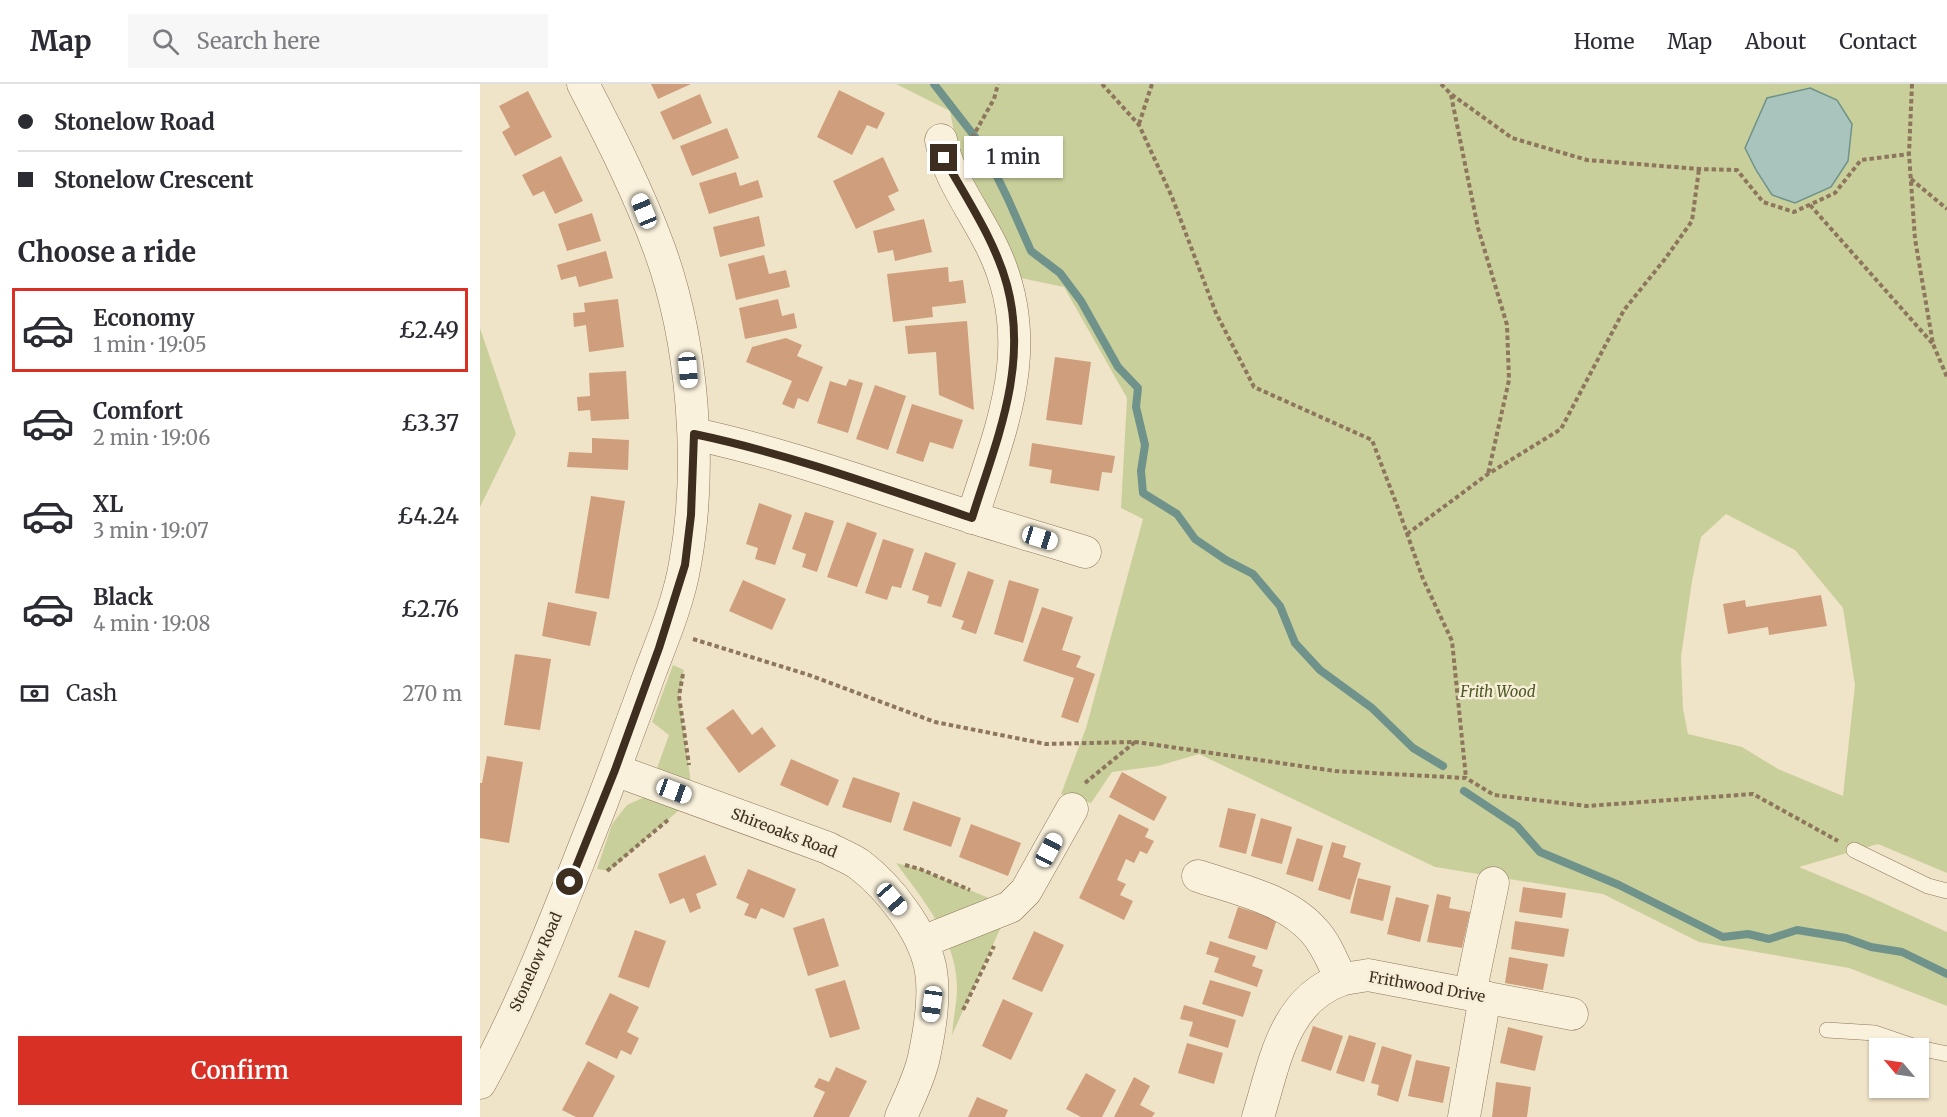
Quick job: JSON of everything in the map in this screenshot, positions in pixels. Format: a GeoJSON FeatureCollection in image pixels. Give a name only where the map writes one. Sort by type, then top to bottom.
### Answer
{"type":"FeatureCollection","features":[{"type":"Feature","properties":{"kind":"street","name":"Stonelow Road"},"geometry":{"type":"LineString","coordinates":[[480,1083],[550,934],[615,770],[666,627],[685,565],[691,515],[694,434],[688,370],[678,315],[660,250],[629,172],[583,84]]}},
{"type":"Feature","properties":{"kind":"street"},"geometry":{"type":"LineString","coordinates":[[943,151],[993,249],[1007,285],[1014,325],[1015,362],[1009,399],[972,518]]}},
{"type":"Feature","properties":{"kind":"street"},"geometry":{"type":"LineString","coordinates":[[694,434],[745,445],[793,459],[972,518],[1086,549]]}},
{"type":"Feature","properties":{"kind":"street","name":"Shireoaks Road"},"geometry":{"type":"LineString","coordinates":[[615,770],[828,848],[859,865],[904,912],[922,942],[930,967],[932,1004],[924,1058],[901,1117]]}},
{"type":"Feature","properties":{"kind":"street"},"geometry":{"type":"LineString","coordinates":[[922,942],[1010,907],[1026,891],[1072,808]]}},
{"type":"Feature","properties":{"kind":"street"},"geometry":{"type":"LineString","coordinates":[[1198,876],[1276,903],[1297,915],[1314,930],[1326,946],[1341,979]]}},
{"type":"Feature","properties":{"kind":"street"},"geometry":{"type":"LineString","coordinates":[[1464,1117],[1493,883]]}},
{"type":"Feature","properties":{"kind":"street","name":"Frithwood Drive"},"geometry":{"type":"LineString","coordinates":[[1258,1117],[1286,1030],[1297,1010],[1316,993],[1341,979],[1368,975],[1572,1014]]}},
{"type":"Feature","properties":{"kind":"lane"},"geometry":{"type":"LineString","coordinates":[[1854,850],[1928,886],[1947,891]]}},
{"type":"Feature","properties":{"kind":"lane"},"geometry":{"type":"LineString","coordinates":[[1827,1030],[1875,1033],[1919,1048],[1947,1054]]}},
{"type":"Feature","properties":{"kind":"path"},"geometry":{"type":"LineString","coordinates":[[943,151],[983,118],[994,99],[998,84]]}},
{"type":"Feature","properties":{"kind":"path"},"geometry":{"type":"LineString","coordinates":[[1102,84],[1139,125],[1172,196],[1216,313],[1254,387],[1371,440],[1423,579],[1452,640],[1466,778]]}},
{"type":"Feature","properties":{"kind":"path"},"geometry":{"type":"LineString","coordinates":[[1139,125],[1152,84]]}},
{"type":"Feature","properties":{"kind":"path"},"geometry":{"type":"LineString","coordinates":[[1441,84],[1451,94],[1512,138],[1587,160],[1737,170],[1763,202],[1794,212],[1835,193],[1862,160],[1909,154]]}},
{"type":"Feature","properties":{"kind":"path"},"geometry":{"type":"LineString","coordinates":[[1912,84],[1909,154],[1915,239],[1933,344],[1947,377]]}},
{"type":"Feature","properties":{"kind":"path"},"geometry":{"type":"LineString","coordinates":[[1451,94],[1478,228],[1507,325],[1509,380],[1488,474]]}},
{"type":"Feature","properties":{"kind":"path"},"geometry":{"type":"LineString","coordinates":[[1407,534],[1488,474],[1562,429],[1624,310],[1692,221],[1699,169]]}},
{"type":"Feature","properties":{"kind":"path"},"geometry":{"type":"LineString","coordinates":[[1910,179],[1947,209]]}},
{"type":"Feature","properties":{"kind":"path"},"geometry":{"type":"LineString","coordinates":[[1810,205],[1933,344]]}},
{"type":"Feature","properties":{"kind":"path"},"geometry":{"type":"LineString","coordinates":[[666,627],[693,639],[809,675],[935,722],[1046,744],[1136,742],[1335,771],[1466,778],[1494,795],[1587,806],[1754,794],[1854,850]]}},
{"type":"Feature","properties":{"kind":"path"},"geometry":{"type":"LineString","coordinates":[[1072,808],[1074,792],[1136,742]]}},
{"type":"Feature","properties":{"kind":"green space","name":"Frith Wood"},"geometry":{"type":"Polygon","coordinates":[[[896,84],[1947,84],[1947,873],[1878,844],[1799,867],[1947,932],[1947,1006],[1849,968],[1699,942],[1603,894],[1435,867],[1199,754],[1158,766],[1112,772],[1091,803],[1061,794],[1086,728],[1143,519],[1121,508],[1127,398],[1064,287],[1016,277],[957,148],[950,111],[896,84]],[[1726,514],[1701,537],[1681,657],[1683,709],[1688,734],[1742,747],[1778,769],[1843,796],[1855,685],[1843,608],[1795,550],[1726,514]]]}},
{"type":"Feature","properties":{"kind":"green space"},"geometry":{"type":"Polygon","coordinates":[[[480,328],[516,434],[480,507],[480,328]]]}},
{"type":"Feature","properties":{"kind":"green space"},"geometry":{"type":"Polygon","coordinates":[[[673,665],[684,670],[679,696],[693,798],[609,871],[597,869],[612,824],[627,805],[647,796],[669,735],[652,722],[673,665]]]}},
{"type":"Feature","properties":{"kind":"green space"},"geometry":{"type":"Polygon","coordinates":[[[896,863],[920,869],[1010,907],[952,1035],[957,988],[951,953],[937,921],[896,863]]]}},
{"type":"Feature","properties":{"kind":"water"},"geometry":{"type":"Polygon","coordinates":[[[1810,88],[1837,100],[1852,124],[1848,161],[1831,187],[1795,203],[1772,195],[1745,148],[1767,98],[1810,88]]]}},
{"type":"Feature","properties":{"kind":"building"},"geometry":{"type":"Polygon","coordinates":[[[651,84],[691,84],[658,99],[651,84]]]}},
{"type":"Feature","properties":{"kind":"building"},"geometry":{"type":"Polygon","coordinates":[[[839,90],[885,113],[877,129],[867,125],[852,155],[817,137],[839,90]]]}},
{"type":"Feature","properties":{"kind":"building"},"geometry":{"type":"Polygon","coordinates":[[[528,91],[552,137],[515,156],[502,132],[510,127],[499,106],[528,91]]]}},
{"type":"Feature","properties":{"kind":"building"},"geometry":{"type":"Polygon","coordinates":[[[700,94],[712,123],[673,140],[660,112],[700,94]]]}},
{"type":"Feature","properties":{"kind":"building"},"geometry":{"type":"Polygon","coordinates":[[[727,128],[739,158],[692,176],[680,146],[727,128]]]}},
{"type":"Feature","properties":{"kind":"building"},"geometry":{"type":"Polygon","coordinates":[[[561,156],[583,201],[555,214],[544,191],[533,196],[522,175],[561,156]]]}},
{"type":"Feature","properties":{"kind":"building"},"geometry":{"type":"Polygon","coordinates":[[[883,157],[899,191],[888,196],[895,210],[856,229],[833,181],[883,157]]]}},
{"type":"Feature","properties":{"kind":"building"},"geometry":{"type":"Polygon","coordinates":[[[736,172],[740,186],[758,180],[763,197],[709,214],[699,183],[736,172]]]}},
{"type":"Feature","properties":{"kind":"building"},"geometry":{"type":"Polygon","coordinates":[[[592,213],[601,241],[567,251],[558,224],[592,213]]]}},
{"type":"Feature","properties":{"kind":"building"},"geometry":{"type":"Polygon","coordinates":[[[759,216],[765,246],[720,257],[713,227],[759,216]]]}},
{"type":"Feature","properties":{"kind":"building"},"geometry":{"type":"Polygon","coordinates":[[[924,219],[932,252],[895,261],[893,250],[878,253],[873,231],[924,219]]]}},
{"type":"Feature","properties":{"kind":"building"},"geometry":{"type":"Polygon","coordinates":[[[606,251],[613,278],[579,287],[576,276],[561,280],[557,265],[606,251]]]}},
{"type":"Feature","properties":{"kind":"building"},"geometry":{"type":"Polygon","coordinates":[[[764,255],[769,274],[786,270],[790,287],[736,300],[728,264],[764,255]]]}},
{"type":"Feature","properties":{"kind":"building"},"geometry":{"type":"Polygon","coordinates":[[[948,267],[949,282],[963,280],[966,303],[932,307],[933,317],[893,322],[887,274],[948,267]]]}},
{"type":"Feature","properties":{"kind":"building"},"geometry":{"type":"Polygon","coordinates":[[[618,299],[624,347],[589,352],[586,325],[574,327],[573,313],[585,312],[584,303],[618,299]]]}},
{"type":"Feature","properties":{"kind":"building"},"geometry":{"type":"Polygon","coordinates":[[[778,299],[782,316],[794,313],[797,328],[745,339],[739,308],[778,299]]]}},
{"type":"Feature","properties":{"kind":"building"},"geometry":{"type":"Polygon","coordinates":[[[967,321],[974,410],[939,395],[936,352],[908,354],[905,326],[967,321]]]}},
{"type":"Feature","properties":{"kind":"building"},"geometry":{"type":"Polygon","coordinates":[[[786,338],[802,345],[797,356],[823,367],[808,402],[798,398],[794,409],[782,404],[792,381],[746,362],[752,347],[786,338]]]}},
{"type":"Feature","properties":{"kind":"building"},"geometry":{"type":"Polygon","coordinates":[[[1055,357],[1091,362],[1082,425],[1046,420],[1055,357]]]}},
{"type":"Feature","properties":{"kind":"building"},"geometry":{"type":"Polygon","coordinates":[[[626,371],[629,419],[591,421],[590,410],[578,411],[577,397],[590,396],[589,373],[626,371]]]}},
{"type":"Feature","properties":{"kind":"building"},"geometry":{"type":"Polygon","coordinates":[[[849,379],[863,383],[848,433],[817,423],[830,381],[846,386],[849,379]]]}},
{"type":"Feature","properties":{"kind":"building"},"geometry":{"type":"Polygon","coordinates":[[[875,385],[906,396],[888,450],[856,439],[875,385]]]}},
{"type":"Feature","properties":{"kind":"building"},"geometry":{"type":"Polygon","coordinates":[[[912,404],[963,420],[953,449],[930,442],[923,462],[896,453],[912,404]]]}},
{"type":"Feature","properties":{"kind":"building"},"geometry":{"type":"Polygon","coordinates":[[[592,438],[629,440],[628,470],[567,467],[569,452],[592,453],[592,438]]]}},
{"type":"Feature","properties":{"kind":"building"},"geometry":{"type":"Polygon","coordinates":[[[1032,443],[1115,456],[1112,473],[1102,472],[1099,491],[1050,483],[1052,470],[1029,466],[1032,443]]]}},
{"type":"Feature","properties":{"kind":"building"},"geometry":{"type":"Polygon","coordinates":[[[591,496],[625,501],[609,599],[575,593],[591,496]]]}},
{"type":"Feature","properties":{"kind":"building"},"geometry":{"type":"Polygon","coordinates":[[[759,503],[792,515],[775,565],[755,559],[758,548],[746,544],[759,503]]]}},
{"type":"Feature","properties":{"kind":"building"},"geometry":{"type":"Polygon","coordinates":[[[805,512],[834,521],[817,572],[802,567],[806,554],[792,549],[805,512]]]}},
{"type":"Feature","properties":{"kind":"building"},"geometry":{"type":"Polygon","coordinates":[[[847,522],[877,533],[857,587],[827,577],[847,522]]]}},
{"type":"Feature","properties":{"kind":"building"},"geometry":{"type":"Polygon","coordinates":[[[883,539],[914,549],[901,588],[892,586],[887,600],[865,593],[883,539]]]}},
{"type":"Feature","properties":{"kind":"building"},"geometry":{"type":"Polygon","coordinates":[[[925,552],[956,563],[941,607],[927,603],[929,596],[912,590],[925,552]]]}},
{"type":"Feature","properties":{"kind":"building"},"geometry":{"type":"Polygon","coordinates":[[[968,571],[994,580],[976,634],[961,629],[964,621],[952,617],[968,571]]]}},
{"type":"Feature","properties":{"kind":"building"},"geometry":{"type":"Polygon","coordinates":[[[743,580],[786,599],[772,630],[729,611],[743,580]]]}},
{"type":"Feature","properties":{"kind":"building"},"geometry":{"type":"Polygon","coordinates":[[[1009,580],[1039,589],[1023,643],[994,634],[1009,580]]]}},
{"type":"Feature","properties":{"kind":"building"},"geometry":{"type":"Polygon","coordinates":[[[1821,595],[1827,626],[1769,635],[1768,627],[1728,634],[1723,604],[1745,600],[1746,607],[1821,595]]]}},
{"type":"Feature","properties":{"kind":"building"},"geometry":{"type":"Polygon","coordinates":[[[548,602],[597,612],[590,646],[542,636],[548,602]]]}},
{"type":"Feature","properties":{"kind":"building"},"geometry":{"type":"Polygon","coordinates":[[[1042,607],[1073,617],[1062,650],[1081,656],[1076,667],[1095,674],[1078,723],[1061,717],[1074,678],[1023,661],[1042,607]]]}},
{"type":"Feature","properties":{"kind":"building"},"geometry":{"type":"Polygon","coordinates":[[[515,654],[551,659],[540,730],[504,725],[515,654]]]}},
{"type":"Feature","properties":{"kind":"building"},"geometry":{"type":"Polygon","coordinates":[[[733,709],[752,735],[762,727],[776,746],[739,773],[706,728],[733,709]]]}},
{"type":"Feature","properties":{"kind":"building"},"geometry":{"type":"Polygon","coordinates":[[[487,756],[523,762],[509,843],[480,838],[480,783],[482,783],[487,756]]]}},
{"type":"Feature","properties":{"kind":"building"},"geometry":{"type":"Polygon","coordinates":[[[791,759],[839,780],[828,806],[780,785],[791,759]]]}},
{"type":"Feature","properties":{"kind":"building"},"geometry":{"type":"Polygon","coordinates":[[[1122,772],[1167,797],[1154,821],[1109,797],[1122,772]]]}},
{"type":"Feature","properties":{"kind":"building"},"geometry":{"type":"Polygon","coordinates":[[[853,777],[900,793],[891,823],[842,807],[853,777]]]}},
{"type":"Feature","properties":{"kind":"building"},"geometry":{"type":"Polygon","coordinates":[[[913,801],[961,818],[951,847],[903,830],[913,801]]]}},
{"type":"Feature","properties":{"kind":"building"},"geometry":{"type":"Polygon","coordinates":[[[1228,808],[1256,814],[1246,854],[1219,847],[1228,808]]]}},
{"type":"Feature","properties":{"kind":"building"},"geometry":{"type":"Polygon","coordinates":[[[1119,814],[1149,829],[1145,837],[1154,841],[1147,854],[1140,851],[1134,863],[1126,859],[1117,880],[1126,884],[1120,895],[1133,901],[1124,920],[1079,898],[1119,814]]]}},
{"type":"Feature","properties":{"kind":"building"},"geometry":{"type":"Polygon","coordinates":[[[1261,818],[1292,827],[1282,864],[1251,856],[1261,818]]]}},
{"type":"Feature","properties":{"kind":"building"},"geometry":{"type":"Polygon","coordinates":[[[971,824],[1021,843],[1008,876],[959,857],[971,824]]]}},
{"type":"Feature","properties":{"kind":"building"},"geometry":{"type":"Polygon","coordinates":[[[1297,838],[1323,846],[1313,882],[1286,874],[1297,838]]]}},
{"type":"Feature","properties":{"kind":"building"},"geometry":{"type":"Polygon","coordinates":[[[1332,842],[1346,846],[1343,857],[1361,863],[1350,900],[1318,890],[1332,842]]]}},
{"type":"Feature","properties":{"kind":"building"},"geometry":{"type":"Polygon","coordinates":[[[705,855],[717,885],[696,894],[701,908],[690,913],[684,898],[670,904],[658,874],[705,855]]]}},
{"type":"Feature","properties":{"kind":"building"},"geometry":{"type":"Polygon","coordinates":[[[748,869],[796,889],[784,918],[761,908],[756,919],[744,915],[749,904],[736,898],[748,869]]]}},
{"type":"Feature","properties":{"kind":"building"},"geometry":{"type":"Polygon","coordinates":[[[1358,878],[1391,886],[1383,921],[1350,913],[1358,878]]]}},
{"type":"Feature","properties":{"kind":"building"},"geometry":{"type":"Polygon","coordinates":[[[1523,887],[1566,893],[1562,918],[1519,912],[1523,887]]]}},
{"type":"Feature","properties":{"kind":"building"},"geometry":{"type":"Polygon","coordinates":[[[1437,894],[1451,897],[1449,908],[1470,912],[1462,948],[1427,942],[1437,894]]]}},
{"type":"Feature","properties":{"kind":"building"},"geometry":{"type":"Polygon","coordinates":[[[1396,897],[1429,905],[1420,942],[1387,934],[1396,897]]]}},
{"type":"Feature","properties":{"kind":"building"},"geometry":{"type":"Polygon","coordinates":[[[1238,907],[1277,919],[1267,950],[1228,938],[1238,907]]]}},
{"type":"Feature","properties":{"kind":"building"},"geometry":{"type":"Polygon","coordinates":[[[824,918],[839,966],[808,976],[793,928],[824,918]]]}},
{"type":"Feature","properties":{"kind":"building"},"geometry":{"type":"Polygon","coordinates":[[[1515,921],[1569,929],[1564,957],[1511,949],[1515,921]]]}},
{"type":"Feature","properties":{"kind":"building"},"geometry":{"type":"Polygon","coordinates":[[[635,930],[666,941],[649,988],[618,977],[635,930]]]}},
{"type":"Feature","properties":{"kind":"building"},"geometry":{"type":"Polygon","coordinates":[[[1034,931],[1064,945],[1042,992],[1012,979],[1034,931]]]}},
{"type":"Feature","properties":{"kind":"building"},"geometry":{"type":"Polygon","coordinates":[[[1210,941],[1256,956],[1252,966],[1263,970],[1257,987],[1214,972],[1219,958],[1206,954],[1210,941]]]}},
{"type":"Feature","properties":{"kind":"building"},"geometry":{"type":"Polygon","coordinates":[[[1509,957],[1548,964],[1543,990],[1505,983],[1509,957]]]}},
{"type":"Feature","properties":{"kind":"building"},"geometry":{"type":"Polygon","coordinates":[[[845,980],[860,1029],[830,1038],[815,989],[845,980]]]}},
{"type":"Feature","properties":{"kind":"building"},"geometry":{"type":"Polygon","coordinates":[[[1210,980],[1251,992],[1243,1017],[1202,1004],[1210,980]]]}},
{"type":"Feature","properties":{"kind":"building"},"geometry":{"type":"Polygon","coordinates":[[[610,993],[639,1007],[627,1032],[639,1038],[631,1055],[621,1050],[617,1059],[585,1044],[610,993]]]}},
{"type":"Feature","properties":{"kind":"building"},"geometry":{"type":"Polygon","coordinates":[[[1003,999],[1033,1013],[1011,1060],[982,1046],[1003,999]]]}},
{"type":"Feature","properties":{"kind":"building"},"geometry":{"type":"Polygon","coordinates":[[[1184,1005],[1236,1020],[1228,1048],[1189,1036],[1193,1022],[1180,1019],[1184,1005]]]}},
{"type":"Feature","properties":{"kind":"building"},"geometry":{"type":"Polygon","coordinates":[[[1313,1026],[1343,1036],[1331,1071],[1301,1061],[1313,1026]]]}},
{"type":"Feature","properties":{"kind":"building"},"geometry":{"type":"Polygon","coordinates":[[[1508,1027],[1543,1036],[1535,1071],[1500,1063],[1508,1027]]]}},
{"type":"Feature","properties":{"kind":"building"},"geometry":{"type":"Polygon","coordinates":[[[1349,1035],[1376,1043],[1364,1082],[1336,1073],[1349,1035]]]}},
{"type":"Feature","properties":{"kind":"building"},"geometry":{"type":"Polygon","coordinates":[[[1187,1043],[1223,1053],[1214,1084],[1178,1073],[1187,1043]]]}},
{"type":"Feature","properties":{"kind":"building"},"geometry":{"type":"Polygon","coordinates":[[[1382,1046],[1412,1055],[1398,1102],[1377,1095],[1379,1085],[1371,1083],[1382,1046]]]}},
{"type":"Feature","properties":{"kind":"building"},"geometry":{"type":"Polygon","coordinates":[[[1416,1060],[1450,1067],[1443,1103],[1408,1096],[1416,1060]]]}},
{"type":"Feature","properties":{"kind":"building"},"geometry":{"type":"Polygon","coordinates":[[[588,1061],[615,1076],[593,1117],[576,1117],[562,1110],[588,1061]]]}},
{"type":"Feature","properties":{"kind":"building"},"geometry":{"type":"Polygon","coordinates":[[[836,1067],[867,1081],[849,1117],[813,1117],[825,1092],[814,1087],[819,1078],[829,1082],[836,1067]]]}},
{"type":"Feature","properties":{"kind":"building"},"geometry":{"type":"Polygon","coordinates":[[[1086,1073],[1116,1090],[1102,1117],[1081,1117],[1066,1109],[1086,1073]]]}},
{"type":"Feature","properties":{"kind":"building"},"geometry":{"type":"Polygon","coordinates":[[[1134,1077],[1150,1086],[1140,1105],[1155,1113],[1152,1117],[1114,1117],[1134,1077]]]}},
{"type":"Feature","properties":{"kind":"building"},"geometry":{"type":"Polygon","coordinates":[[[1496,1082],[1531,1087],[1527,1117],[1492,1117],[1496,1082]]]}},
{"type":"Feature","properties":{"kind":"building"},"geometry":{"type":"Polygon","coordinates":[[[977,1097],[1008,1110],[1005,1117],[968,1117],[977,1097]]]}},
{"type":"Feature","properties":{"kind":"waterway"},"geometry":{"type":"LineString","coordinates":[[934,84],[982,146],[1031,251],[1060,273],[1081,301],[1118,367],[1138,388],[1136,407],[1145,445],[1141,471],[1143,493],[1177,514],[1195,539],[1226,560],[1253,574],[1280,606],[1295,643],[1320,670],[1372,708],[1413,748],[1443,766]]}},
{"type":"Feature","properties":{"kind":"waterway"},"geometry":{"type":"LineString","coordinates":[[1464,791],[1517,826],[1540,852],[1619,885],[1723,937],[1748,934],[1769,939],[1797,930],[1846,938],[1871,947],[1902,952],[1947,974]]}},
{"type":"Feature","properties":{"kind":"route"},"geometry":{"type":"LineString","coordinates":[[570,882],[615,770],[659,648],[685,565],[691,515],[694,434],[745,445],[793,459],[972,518],[1009,399],[1015,362],[1014,325],[1007,285],[993,249],[944,158]]}}]}
